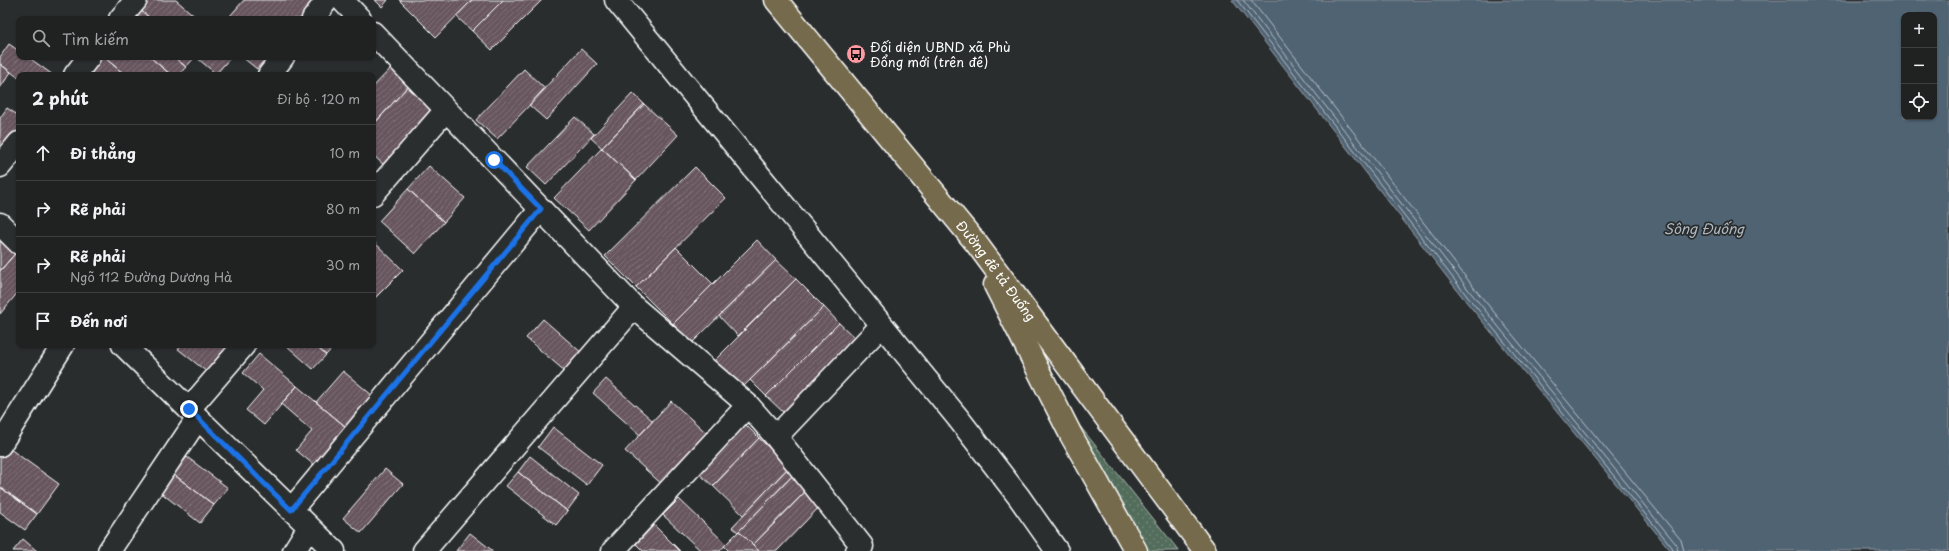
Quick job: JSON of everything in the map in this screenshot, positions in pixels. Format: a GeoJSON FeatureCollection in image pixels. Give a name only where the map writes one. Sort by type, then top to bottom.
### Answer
{"type":"FeatureCollection","features":[{"type":"Feature","properties":{"kind":"main road","name":"Đường đê tả Đuống"},"geometry":{"type":"LineString","coordinates":[[776,0],[976,244],[1205,551]]}},
{"type":"Feature","properties":{"kind":"main road"},"geometry":{"type":"LineString","coordinates":[[976,244],[1007,311],[1070,435],[1136,551]]}},
{"type":"Feature","properties":{"kind":"street"},"geometry":{"type":"LineString","coordinates":[[123,16],[136,0]]}},
{"type":"Feature","properties":{"kind":"street"},"geometry":{"type":"LineString","coordinates":[[315,16],[328,0]]}},
{"type":"Feature","properties":{"kind":"street"},"geometry":{"type":"LineString","coordinates":[[342,0],[357,16]]}},
{"type":"Feature","properties":{"kind":"street"},"geometry":{"type":"LineString","coordinates":[[616,0],[958,418],[1057,551]]}},
{"type":"Feature","properties":{"kind":"street"},"geometry":{"type":"LineString","coordinates":[[376,36],[634,307],[748,405],[776,437],[862,546],[857,551]]}},
{"type":"Feature","properties":{"kind":"street"},"geometry":{"type":"LineString","coordinates":[[77,72],[87,60]]}},
{"type":"Feature","properties":{"kind":"street"},"geometry":{"type":"LineString","coordinates":[[271,72],[281,60]]}},
{"type":"Feature","properties":{"kind":"street"},"geometry":{"type":"LineString","coordinates":[[376,191],[446,110]]}},
{"type":"Feature","properties":{"kind":"street"},"geometry":{"type":"LineString","coordinates":[[0,166],[16,147]]}},
{"type":"Feature","properties":{"kind":"street"},"geometry":{"type":"LineString","coordinates":[[291,510],[541,209]]}},
{"type":"Feature","properties":{"kind":"street"},"geometry":{"type":"LineString","coordinates":[[0,224],[16,240]]}},
{"type":"Feature","properties":{"kind":"street"},"geometry":{"type":"LineString","coordinates":[[424,551],[634,307]]}},
{"type":"Feature","properties":{"kind":"street"},"geometry":{"type":"LineString","coordinates":[[776,437],[882,325]]}},
{"type":"Feature","properties":{"kind":"street"},"geometry":{"type":"LineString","coordinates":[[0,444],[61,348]]}},
{"type":"Feature","properties":{"kind":"street"},"geometry":{"type":"LineString","coordinates":[[126,348],[334,551]]}},
{"type":"Feature","properties":{"kind":"street"},"geometry":{"type":"LineString","coordinates":[[109,551],[193,414],[242,348]]}},
{"type":"Feature","properties":{"kind":"street"},"geometry":{"type":"LineString","coordinates":[[613,551],[748,405]]}},
{"type":"Feature","properties":{"kind":"street"},"geometry":{"type":"LineString","coordinates":[[294,551],[309,527]]}},
{"type":"Feature","properties":{"kind":"green space"},"geometry":{"type":"Polygon","coordinates":[[[1072,416],[1179,551],[1144,551],[1072,416]]]}},
{"type":"Feature","properties":{"kind":"water","name":"Sông Đuống"},"geometry":{"type":"Polygon","coordinates":[[[1232,0],[1949,0],[1949,551],[1671,551],[1464,299],[1232,0]]]}},
{"type":"Feature","properties":{"kind":"building"},"geometry":{"type":"Polygon","coordinates":[[[144,0],[176,0],[195,16],[147,16],[138,8],[144,0]]]}},
{"type":"Feature","properties":{"kind":"building"},"geometry":{"type":"Polygon","coordinates":[[[244,0],[311,0],[314,2],[302,16],[230,16],[244,0]]]}},
{"type":"Feature","properties":{"kind":"building"},"geometry":{"type":"Polygon","coordinates":[[[375,0],[388,0],[382,7],[375,0]]]}},
{"type":"Feature","properties":{"kind":"building"},"geometry":{"type":"Polygon","coordinates":[[[399,0],[472,0],[436,37],[399,0]]]}},
{"type":"Feature","properties":{"kind":"building"},"geometry":{"type":"Polygon","coordinates":[[[472,0],[503,0],[472,31],[456,16],[472,0]]]}},
{"type":"Feature","properties":{"kind":"building"},"geometry":{"type":"Polygon","coordinates":[[[503,0],[542,0],[492,50],[472,31],[503,0]]]}},
{"type":"Feature","properties":{"kind":"building"},"geometry":{"type":"Polygon","coordinates":[[[138,8],[147,16],[132,16],[138,8]]]}},
{"type":"Feature","properties":{"kind":"building"},"geometry":{"type":"Polygon","coordinates":[[[9,44],[16,49],[16,60],[32,60],[49,72],[16,72],[16,76],[0,64],[0,57],[9,44]]]}},
{"type":"Feature","properties":{"kind":"building"},"geometry":{"type":"Polygon","coordinates":[[[581,49],[597,64],[546,120],[529,105],[581,49]]]}},
{"type":"Feature","properties":{"kind":"building"},"geometry":{"type":"Polygon","coordinates":[[[92,60],[108,60],[122,72],[88,72],[85,69],[92,60]]]}},
{"type":"Feature","properties":{"kind":"building"},"geometry":{"type":"Polygon","coordinates":[[[108,60],[154,60],[168,72],[122,72],[108,60]]]}},
{"type":"Feature","properties":{"kind":"building"},"geometry":{"type":"Polygon","coordinates":[[[154,60],[178,60],[186,67],[182,72],[168,72],[154,60]]]}},
{"type":"Feature","properties":{"kind":"building"},"geometry":{"type":"Polygon","coordinates":[[[178,60],[192,60],[186,67],[178,60]]]}},
{"type":"Feature","properties":{"kind":"building"},"geometry":{"type":"Polygon","coordinates":[[[200,60],[228,60],[218,72],[214,72],[200,60]]]}},
{"type":"Feature","properties":{"kind":"building"},"geometry":{"type":"Polygon","coordinates":[[[246,60],[264,60],[257,69],[246,60]]]}},
{"type":"Feature","properties":{"kind":"building"},"geometry":{"type":"Polygon","coordinates":[[[0,64],[11,72],[0,88],[0,64]]]}},
{"type":"Feature","properties":{"kind":"building"},"geometry":{"type":"Polygon","coordinates":[[[392,67],[410,84],[376,122],[376,84],[392,67]]]}},
{"type":"Feature","properties":{"kind":"building"},"geometry":{"type":"Polygon","coordinates":[[[524,69],[545,89],[497,139],[476,120],[524,69]]]}},
{"type":"Feature","properties":{"kind":"building"},"geometry":{"type":"Polygon","coordinates":[[[410,84],[441,112],[388,169],[376,158],[376,122],[410,84]]]}},
{"type":"Feature","properties":{"kind":"building"},"geometry":{"type":"Polygon","coordinates":[[[633,93],[644,104],[602,148],[591,138],[633,93]]]}},
{"type":"Feature","properties":{"kind":"building"},"geometry":{"type":"Polygon","coordinates":[[[644,104],[678,135],[636,180],[602,148],[644,104]]]}},
{"type":"Feature","properties":{"kind":"building"},"geometry":{"type":"Polygon","coordinates":[[[7,108],[16,114],[16,136],[0,158],[0,118],[7,108]]]}},
{"type":"Feature","properties":{"kind":"building"},"geometry":{"type":"Polygon","coordinates":[[[575,117],[594,134],[546,185],[527,167],[575,117]]]}},
{"type":"Feature","properties":{"kind":"building"},"geometry":{"type":"Polygon","coordinates":[[[602,148],[636,180],[589,230],[554,198],[602,148]]]}},
{"type":"Feature","properties":{"kind":"building"},"geometry":{"type":"Polygon","coordinates":[[[429,166],[465,198],[444,222],[408,189],[429,166]]]}},
{"type":"Feature","properties":{"kind":"building"},"geometry":{"type":"Polygon","coordinates":[[[695,167],[726,198],[636,287],[605,256],[695,167]]]}},
{"type":"Feature","properties":{"kind":"building"},"geometry":{"type":"Polygon","coordinates":[[[408,189],[444,222],[415,254],[379,221],[408,189]]]}},
{"type":"Feature","properties":{"kind":"building"},"geometry":{"type":"Polygon","coordinates":[[[0,235],[16,247],[16,252],[0,271],[0,235]]]}},
{"type":"Feature","properties":{"kind":"building"},"geometry":{"type":"Polygon","coordinates":[[[757,240],[776,260],[692,343],[673,324],[757,240]]]}},
{"type":"Feature","properties":{"kind":"building"},"geometry":{"type":"Polygon","coordinates":[[[376,244],[403,270],[376,297],[376,244]]]}},
{"type":"Feature","properties":{"kind":"building"},"geometry":{"type":"Polygon","coordinates":[[[676,247],[713,284],[673,324],[636,287],[676,247]]]}},
{"type":"Feature","properties":{"kind":"building"},"geometry":{"type":"Polygon","coordinates":[[[16,252],[16,295],[0,314],[0,271],[16,252]]]}},
{"type":"Feature","properties":{"kind":"building"},"geometry":{"type":"Polygon","coordinates":[[[776,260],[796,279],[738,336],[719,316],[776,260]]]}},
{"type":"Feature","properties":{"kind":"building"},"geometry":{"type":"Polygon","coordinates":[[[796,279],[824,307],[740,390],[712,363],[796,279]]]}},
{"type":"Feature","properties":{"kind":"building"},"geometry":{"type":"Polygon","coordinates":[[[824,307],[839,323],[766,396],[750,380],[824,307]]]}},
{"type":"Feature","properties":{"kind":"building"},"geometry":{"type":"Polygon","coordinates":[[[543,319],[583,354],[567,373],[526,338],[543,319]]]}},
{"type":"Feature","properties":{"kind":"building"},"geometry":{"type":"Polygon","coordinates":[[[839,323],[856,339],[783,412],[766,396],[839,323]]]}},
{"type":"Feature","properties":{"kind":"building"},"geometry":{"type":"Polygon","coordinates":[[[179,348],[235,348],[212,376],[178,349],[179,348]]]}},
{"type":"Feature","properties":{"kind":"building"},"geometry":{"type":"Polygon","coordinates":[[[289,348],[318,348],[326,355],[313,369],[289,348]]]}},
{"type":"Feature","properties":{"kind":"building"},"geometry":{"type":"Polygon","coordinates":[[[318,348],[332,348],[326,355],[318,348]]]}},
{"type":"Feature","properties":{"kind":"building"},"geometry":{"type":"Polygon","coordinates":[[[259,354],[297,386],[264,425],[246,410],[263,390],[243,373],[259,354]]]}},
{"type":"Feature","properties":{"kind":"building"},"geometry":{"type":"Polygon","coordinates":[[[343,371],[379,401],[352,432],[316,402],[343,371]]]}},
{"type":"Feature","properties":{"kind":"building"},"geometry":{"type":"Polygon","coordinates":[[[606,379],[653,421],[640,435],[593,393],[606,379]]]}},
{"type":"Feature","properties":{"kind":"building"},"geometry":{"type":"Polygon","coordinates":[[[297,386],[352,432],[320,470],[296,450],[312,431],[281,404],[297,386]]]}},
{"type":"Feature","properties":{"kind":"building"},"geometry":{"type":"Polygon","coordinates":[[[671,401],[711,437],[665,487],[625,451],[671,401]]]}},
{"type":"Feature","properties":{"kind":"building"},"geometry":{"type":"Polygon","coordinates":[[[743,422],[759,438],[713,486],[696,471],[743,422]]]}},
{"type":"Feature","properties":{"kind":"building"},"geometry":{"type":"Polygon","coordinates":[[[553,427],[602,465],[587,485],[538,447],[553,427]]]}},
{"type":"Feature","properties":{"kind":"building"},"geometry":{"type":"Polygon","coordinates":[[[759,438],[789,467],[743,515],[713,486],[759,438]]]}},
{"type":"Feature","properties":{"kind":"building"},"geometry":{"type":"Polygon","coordinates":[[[6,446],[59,484],[37,514],[0,487],[0,454],[6,446]]]}},
{"type":"Feature","properties":{"kind":"building"},"geometry":{"type":"Polygon","coordinates":[[[530,456],[579,495],[567,511],[518,472],[530,456]]]}},
{"type":"Feature","properties":{"kind":"building"},"geometry":{"type":"Polygon","coordinates":[[[187,457],[228,488],[214,505],[173,474],[187,457]]]}},
{"type":"Feature","properties":{"kind":"building"},"geometry":{"type":"Polygon","coordinates":[[[789,467],[795,473],[738,532],[732,527],[789,467]]]}},
{"type":"Feature","properties":{"kind":"building"},"geometry":{"type":"Polygon","coordinates":[[[385,469],[403,484],[361,533],[343,518],[385,469]]]}},
{"type":"Feature","properties":{"kind":"building"},"geometry":{"type":"Polygon","coordinates":[[[518,472],[567,511],[556,525],[506,486],[518,472]]]}},
{"type":"Feature","properties":{"kind":"building"},"geometry":{"type":"Polygon","coordinates":[[[795,473],[810,487],[753,545],[739,531],[795,473]]]}},
{"type":"Feature","properties":{"kind":"building"},"geometry":{"type":"Polygon","coordinates":[[[173,474],[214,505],[200,523],[160,492],[173,474]]]}},
{"type":"Feature","properties":{"kind":"building"},"geometry":{"type":"Polygon","coordinates":[[[0,487],[37,514],[25,530],[0,512],[0,487]]]}},
{"type":"Feature","properties":{"kind":"building"},"geometry":{"type":"Polygon","coordinates":[[[810,487],[825,501],[777,551],[759,551],[753,545],[810,487]]]}},
{"type":"Feature","properties":{"kind":"building"},"geometry":{"type":"Polygon","coordinates":[[[679,499],[726,544],[720,551],[701,551],[663,515],[679,499]]]}},
{"type":"Feature","properties":{"kind":"building"},"geometry":{"type":"Polygon","coordinates":[[[654,525],[680,551],[643,551],[636,544],[654,525]]]}},
{"type":"Feature","properties":{"kind":"building"},"geometry":{"type":"Polygon","coordinates":[[[739,531],[759,551],[729,551],[724,546],[739,531]]]}},
{"type":"Feature","properties":{"kind":"building"},"geometry":{"type":"Polygon","coordinates":[[[470,533],[493,551],[456,551],[470,533]]]}},
{"type":"Feature","properties":{"kind":"building"},"geometry":{"type":"Polygon","coordinates":[[[23,539],[37,551],[13,551],[23,539]]]}},
{"type":"Feature","properties":{"kind":"place","name":"Đối diện UBND xã Phù Đổng mới (trên đê)"},"geometry":{"type":"Point","coordinates":[856,54]}},
{"type":"Feature","properties":{"kind":"route"},"geometry":{"type":"LineString","coordinates":[[189,409],[291,510],[541,209],[494,160]]}}]}
